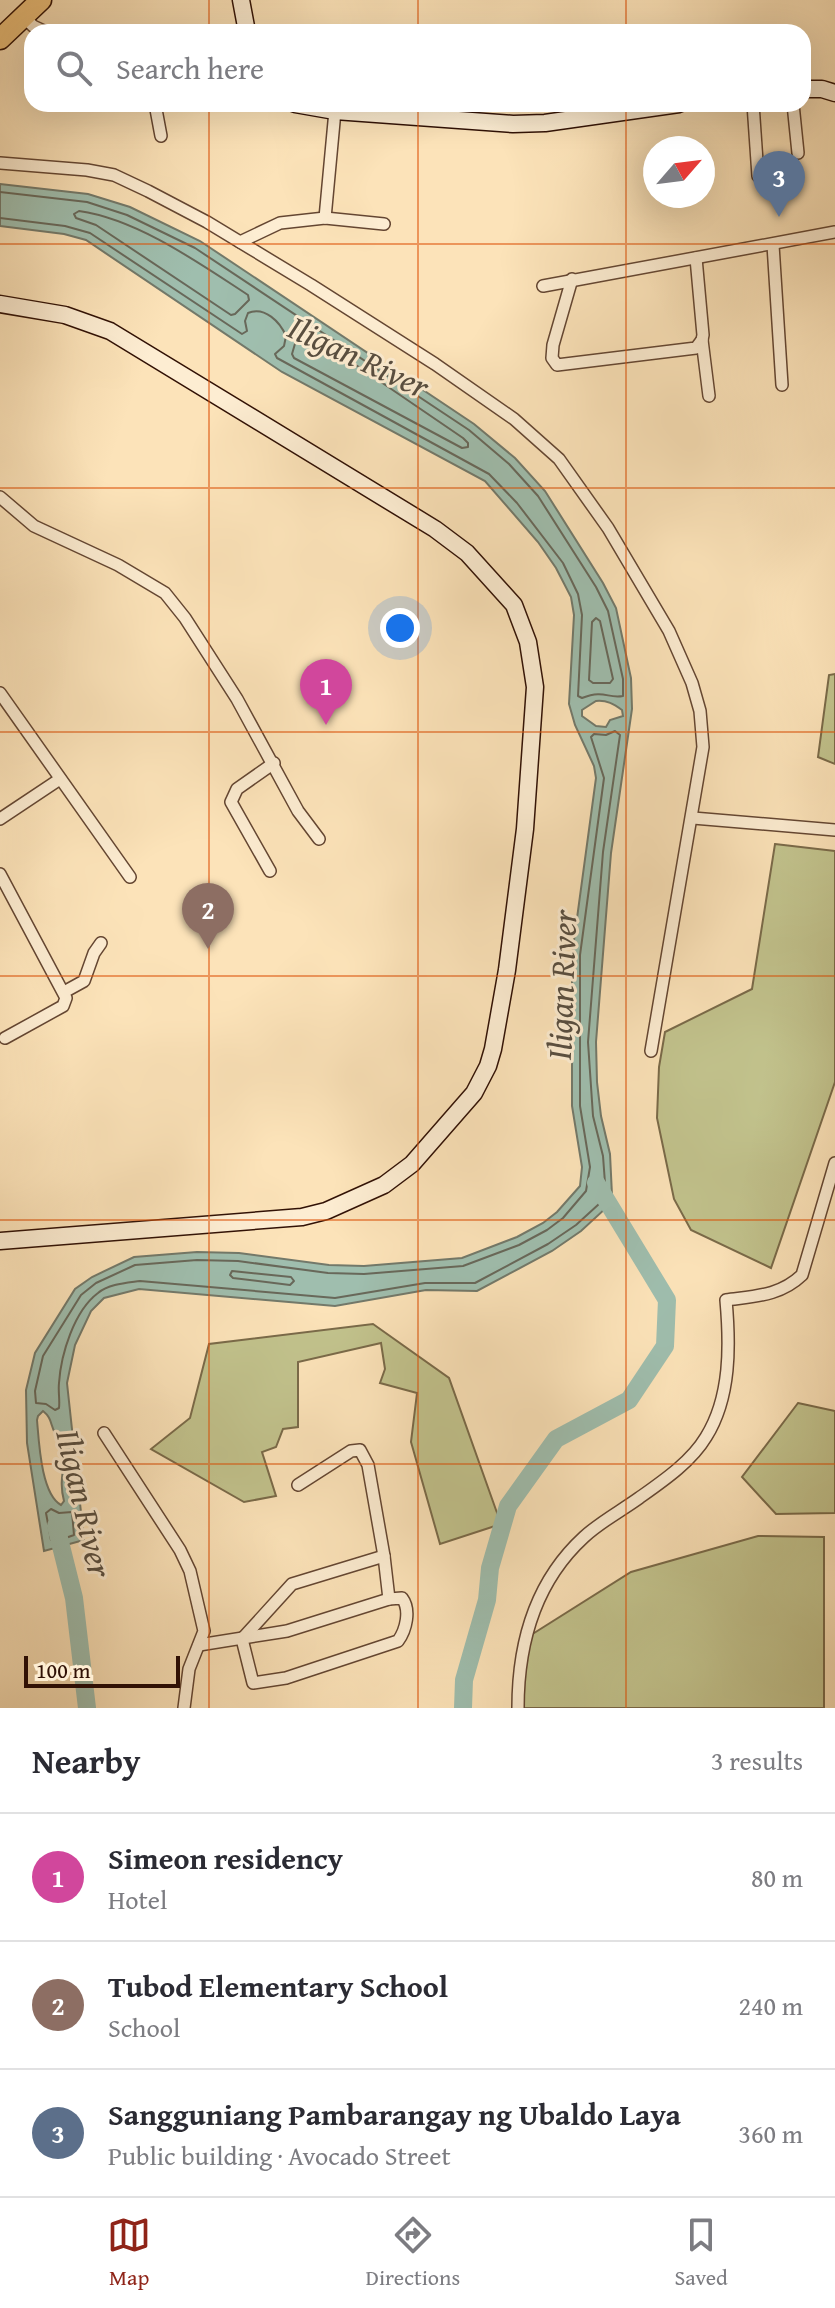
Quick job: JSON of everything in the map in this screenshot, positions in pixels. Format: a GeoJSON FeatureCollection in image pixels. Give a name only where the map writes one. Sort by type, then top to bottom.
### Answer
{"type":"FeatureCollection","features":[{"type":"Feature","properties":{"kind":"highway"},"geometry":{"type":"LineString","coordinates":[[0,39],[41,0]]}},
{"type":"Feature","properties":{"kind":"street"},"geometry":{"type":"LineString","coordinates":[[241,0],[246,24]]}},
{"type":"Feature","properties":{"kind":"street"},"geometry":{"type":"LineString","coordinates":[[24,17],[31,24]]}},
{"type":"Feature","properties":{"kind":"street"},"geometry":{"type":"LineString","coordinates":[[811,89],[835,93]]}},
{"type":"Feature","properties":{"kind":"street"},"geometry":{"type":"LineString","coordinates":[[156,112],[161,136]]}},
{"type":"Feature","properties":{"kind":"street"},"geometry":{"type":"LineString","coordinates":[[325,218],[335,112]]}},
{"type":"Feature","properties":{"kind":"street"},"geometry":{"type":"LineString","coordinates":[[351,112],[529,123],[616,112]]}},
{"type":"Feature","properties":{"kind":"street"},"geometry":{"type":"LineString","coordinates":[[754,112],[758,176]]}},
{"type":"Feature","properties":{"kind":"street"},"geometry":{"type":"LineString","coordinates":[[794,112],[798,153]]}},
{"type":"Feature","properties":{"kind":"street"},"geometry":{"type":"LineString","coordinates":[[0,163],[114,175],[207,222],[435,364],[514,419],[559,459],[616,541],[669,631],[692,683],[700,711],[703,747],[693,818],[651,1051]]}},
{"type":"Feature","properties":{"kind":"street"},"geometry":{"type":"LineString","coordinates":[[240,242],[280,223],[325,218],[384,224]]}},
{"type":"Feature","properties":{"kind":"street"},"geometry":{"type":"LineString","coordinates":[[543,286],[835,232]]}},
{"type":"Feature","properties":{"kind":"street"},"geometry":{"type":"LineString","coordinates":[[773,245],[782,385]]}},
{"type":"Feature","properties":{"kind":"street"},"geometry":{"type":"LineString","coordinates":[[696,258],[709,396]]}},
{"type":"Feature","properties":{"kind":"street"},"geometry":{"type":"LineString","coordinates":[[572,279],[553,345],[552,358],[557,365],[696,348],[702,340]]}},
{"type":"Feature","properties":{"kind":"street"},"geometry":{"type":"LineString","coordinates":[[0,304],[65,315],[110,331],[435,529],[467,553],[495,580],[514,605],[528,642],[535,687],[523,844],[507,970],[493,1049],[474,1093],[412,1164],[384,1185],[326,1211],[302,1217],[0,1241]]}},
{"type":"Feature","properties":{"kind":"street"},"geometry":{"type":"LineString","coordinates":[[0,497],[34,526],[118,565],[165,593],[206,650],[274,763],[298,811],[319,839]]}},
{"type":"Feature","properties":{"kind":"street"},"geometry":{"type":"LineString","coordinates":[[0,693],[130,877]]}},
{"type":"Feature","properties":{"kind":"street"},"geometry":{"type":"LineString","coordinates":[[270,871],[231,802],[237,789],[274,763]]}},
{"type":"Feature","properties":{"kind":"street"},"geometry":{"type":"LineString","coordinates":[[0,819],[60,779]]}},
{"type":"Feature","properties":{"kind":"street"},"geometry":{"type":"LineString","coordinates":[[693,818],[835,830]]}},
{"type":"Feature","properties":{"kind":"street"},"geometry":{"type":"LineString","coordinates":[[0,874],[66,998],[63,1006],[5,1038]]}},
{"type":"Feature","properties":{"kind":"street"},"geometry":{"type":"LineString","coordinates":[[64,992],[84,981],[101,943]]}},
{"type":"Feature","properties":{"kind":"street"},"geometry":{"type":"LineString","coordinates":[[518,1708],[523,1642],[549,1582],[585,1536],[672,1474],[706,1437],[722,1399],[730,1343],[726,1300],[775,1293],[790,1287],[802,1275],[835,1163]]}},
{"type":"Feature","properties":{"kind":"street"},"geometry":{"type":"LineString","coordinates":[[104,1433],[180,1550],[190,1571],[204,1619],[204,1631],[189,1669],[184,1708]]}},
{"type":"Feature","properties":{"kind":"street"},"geometry":{"type":"LineString","coordinates":[[298,1485],[351,1451],[360,1450],[368,1465],[389,1599]]}},
{"type":"Feature","properties":{"kind":"street"},"geometry":{"type":"LineString","coordinates":[[242,1639],[292,1584],[384,1556]]}},
{"type":"Feature","properties":{"kind":"street"},"geometry":{"type":"LineString","coordinates":[[199,1645],[287,1631],[389,1599],[402,1598],[407,1605],[398,1641],[286,1678],[253,1683],[242,1639]]}},
{"type":"Feature","properties":{"kind":"green space"},"geometry":{"type":"Polygon","coordinates":[[[835,674],[835,764],[818,757],[829,675],[835,674]]]}},
{"type":"Feature","properties":{"kind":"green space"},"geometry":{"type":"Polygon","coordinates":[[[775,844],[835,851],[835,1082],[771,1268],[691,1230],[674,1199],[657,1118],[659,1067],[665,1032],[752,989],[775,844]]]}},
{"type":"Feature","properties":{"kind":"green space"},"geometry":{"type":"Polygon","coordinates":[[[373,1324],[449,1378],[501,1524],[440,1544],[411,1442],[417,1393],[380,1383],[385,1369],[381,1343],[298,1362],[298,1427],[283,1429],[276,1447],[262,1452],[276,1496],[244,1502],[151,1449],[190,1418],[209,1344],[373,1324]]]}},
{"type":"Feature","properties":{"kind":"green space"},"geometry":{"type":"Polygon","coordinates":[[[798,1403],[835,1411],[835,1513],[776,1514],[742,1477],[798,1403]]]}},
{"type":"Feature","properties":{"kind":"green space"},"geometry":{"type":"Polygon","coordinates":[[[758,1536],[824,1537],[824,1708],[515,1708],[523,1640],[631,1572],[758,1536]]]}},
{"type":"Feature","properties":{"kind":"water"},"geometry":{"type":"Polygon","coordinates":[[[0,184],[88,194],[130,207],[200,241],[474,424],[515,458],[545,491],[603,583],[616,608],[631,678],[632,709],[611,853],[596,1042],[601,1116],[610,1154],[612,1195],[606,1208],[581,1231],[552,1251],[477,1291],[426,1290],[335,1306],[139,1289],[104,1298],[91,1311],[75,1345],[67,1383],[84,1540],[44,1551],[27,1443],[26,1390],[35,1353],[75,1289],[92,1277],[134,1257],[197,1252],[239,1253],[329,1265],[364,1266],[462,1258],[517,1237],[543,1223],[580,1186],[582,1167],[572,1106],[572,955],[596,778],[569,704],[574,615],[571,597],[538,542],[485,481],[282,372],[86,240],[0,226],[0,184]],[[596,701],[582,710],[582,716],[596,726],[606,727],[610,720],[623,716],[622,710],[613,704],[596,701]],[[43,1411],[37,1420],[42,1467],[49,1490],[61,1505],[64,1501],[63,1452],[43,1411]]]}},
{"type":"Feature","properties":{"kind":"waterway"},"geometry":{"type":"LineString","coordinates":[[463,1708],[464,1680],[487,1600],[490,1568],[508,1506],[556,1439],[629,1400],[665,1346],[667,1300],[596,1183]]}},
{"type":"Feature","properties":{"kind":"waterway","name":"Iligan River"},"geometry":{"type":"LineString","coordinates":[[56,1526],[74,1598],[87,1708]]}},
{"type":"Feature","properties":{"kind":"place","name":"Sangguniang Pambarangay ng Ubaldo Laya"},"geometry":{"type":"Point","coordinates":[779,217]}},
{"type":"Feature","properties":{"kind":"place","name":"Simeon residency"},"geometry":{"type":"Point","coordinates":[326,725]}},
{"type":"Feature","properties":{"kind":"place","name":"Tubod Elementary School"},"geometry":{"type":"Point","coordinates":[208,949]}}]}
